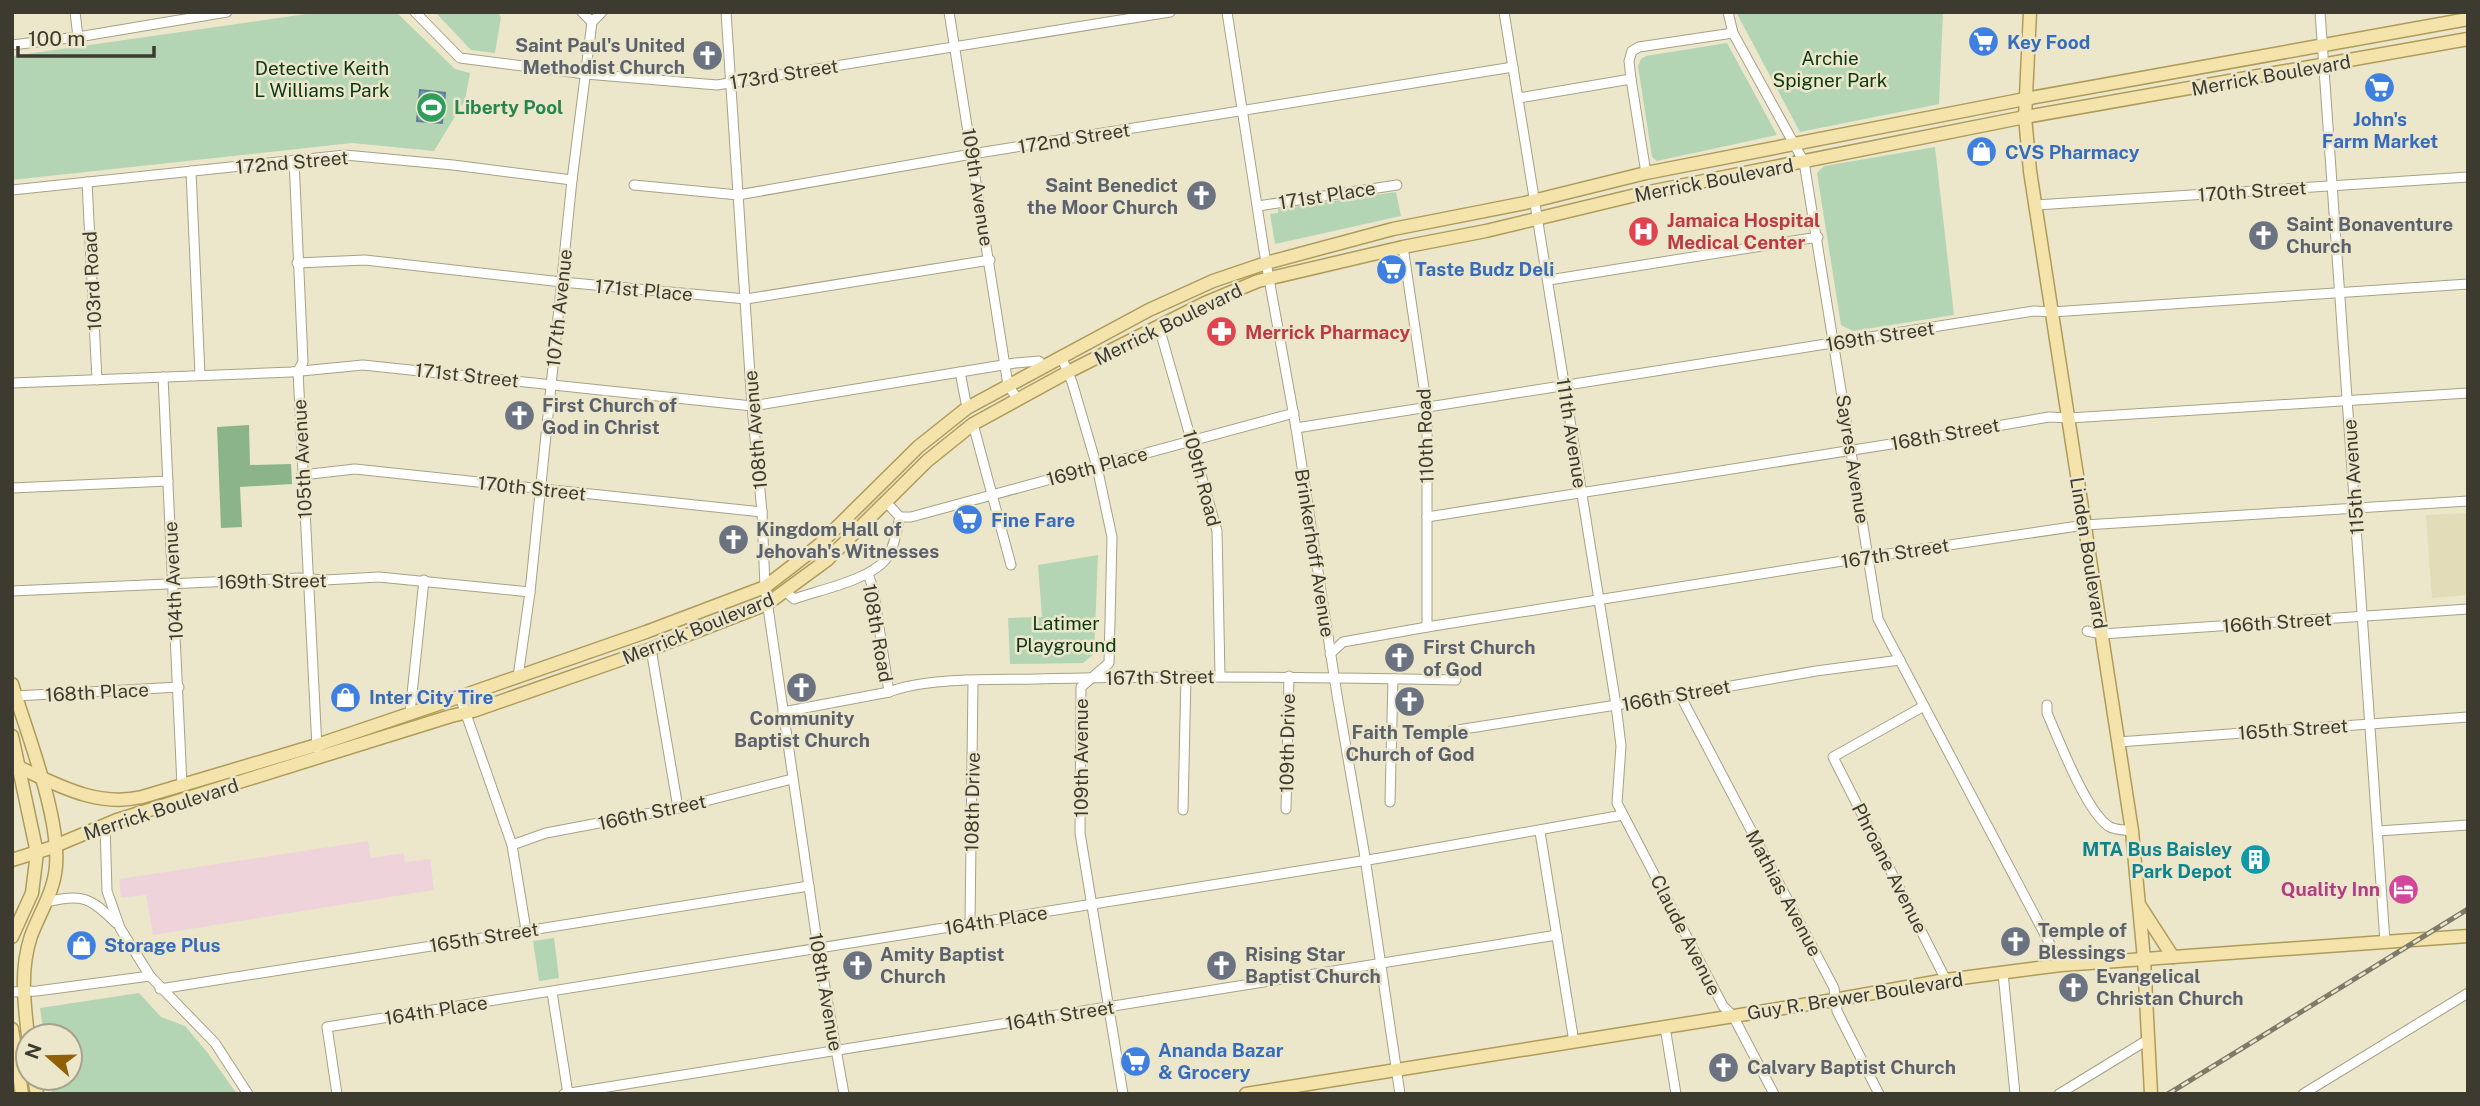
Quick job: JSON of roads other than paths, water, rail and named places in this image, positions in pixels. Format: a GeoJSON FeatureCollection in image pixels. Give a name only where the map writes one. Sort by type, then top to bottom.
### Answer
{"type":"FeatureCollection","features":[{"type":"Feature","properties":{"kind":"main road","name":"Linden Boulevard"},"geometry":{"type":"LineString","coordinates":[[2030,12],[2025,117],[2052,312],[2132,831],[2144,960],[2151,1094]]}},
{"type":"Feature","properties":{"kind":"main road","name":"Merrick Boulevard"},"geometry":{"type":"LineString","coordinates":[[41,777],[81,794],[113,800],[136,798],[317,745],[646,632],[765,587],[818,546],[918,447],[967,408],[1149,310],[1213,281],[1266,263],[1393,229],[1536,200],[1646,173],[2025,99],[2323,46],[2466,24]]}},
{"type":"Feature","properties":{"kind":"main road","name":"Merrick Boulevard"},"geometry":{"type":"LineString","coordinates":[[12,860],[37,853],[105,824],[451,716],[465,714],[651,649],[767,604],[827,560],[927,461],[973,425],[1068,372],[1205,303],[1269,278],[1644,193],[2025,117],[2468,39]]}},
{"type":"Feature","properties":{"kind":"main road"},"geometry":{"type":"LineString","coordinates":[[14,690],[41,777],[57,845],[56,869],[47,902],[29,944],[18,992],[25,1022]]}},
{"type":"Feature","properties":{"kind":"main road"},"geometry":{"type":"LineString","coordinates":[[12,736],[16,766],[37,853],[32,893],[13,934]]}},
{"type":"Feature","properties":{"kind":"main road"},"geometry":{"type":"LineString","coordinates":[[16,766],[41,777]]}},
{"type":"Feature","properties":{"kind":"main road"},"geometry":{"type":"LineString","coordinates":[[2138,903],[2173,957]]}},
{"type":"Feature","properties":{"kind":"main road","name":"Guy R. Brewer Boulevard"},"geometry":{"type":"LineString","coordinates":[[1246,1094],[1834,1000],[1946,979],[2061,965],[2468,936]]}},
{"type":"Feature","properties":{"kind":"main road"},"geometry":{"type":"LineString","coordinates":[[12,1029],[22,1094]]}},
{"type":"Feature","properties":{"kind":"street"},"geometry":{"type":"LineString","coordinates":[[75,12],[78,37]]}},
{"type":"Feature","properties":{"kind":"street"},"geometry":{"type":"LineString","coordinates":[[12,45],[78,37],[186,16],[227,12]]}},
{"type":"Feature","properties":{"kind":"street","name":"173rd Street"},"geometry":{"type":"LineString","coordinates":[[415,12],[460,58],[586,74],[717,85],[1170,12]]}},
{"type":"Feature","properties":{"kind":"street"},"geometry":{"type":"LineString","coordinates":[[582,12],[592,22],[602,12]]}},
{"type":"Feature","properties":{"kind":"street","name":"108th Avenue"},"geometry":{"type":"LineString","coordinates":[[726,12],[765,587],[818,948],[844,1094]]}},
{"type":"Feature","properties":{"kind":"street","name":"109th Avenue"},"geometry":{"type":"LineString","coordinates":[[949,12],[1008,385],[1018,400]]}},
{"type":"Feature","properties":{"kind":"street","name":"Brinkerhoff Avenue"},"geometry":{"type":"LineString","coordinates":[[1227,12],[1366,861],[1400,1094]]}},
{"type":"Feature","properties":{"kind":"street","name":"111th Avenue"},"geometry":{"type":"LineString","coordinates":[[1504,12],[1616,705],[1621,746],[1617,803],[1642,849]]}},
{"type":"Feature","properties":{"kind":"street","name":"Sayres Avenue"},"geometry":{"type":"LineString","coordinates":[[1728,12],[1733,33],[1804,162],[1878,619],[2061,965]]}},
{"type":"Feature","properties":{"kind":"street","name":"115th Avenue"},"geometry":{"type":"LineString","coordinates":[[2320,12],[2385,942]]}},
{"type":"Feature","properties":{"kind":"street","name":"107th Avenue"},"geometry":{"type":"LineString","coordinates":[[518,677],[530,592],[572,180],[592,22]]}},
{"type":"Feature","properties":{"kind":"street"},"geometry":{"type":"LineString","coordinates":[[1646,173],[1631,79],[1629,61],[1632,51],[1639,47],[1733,33]]}},
{"type":"Feature","properties":{"kind":"street","name":"172nd Street"},"geometry":{"type":"LineString","coordinates":[[634,185],[738,195],[972,154],[1513,67]]}},
{"type":"Feature","properties":{"kind":"street"},"geometry":{"type":"LineString","coordinates":[[1519,98],[1631,79]]}},
{"type":"Feature","properties":{"kind":"street","name":"172nd Street"},"geometry":{"type":"LineString","coordinates":[[12,190],[345,155],[572,180]]}},
{"type":"Feature","properties":{"kind":"street","name":"105th Avenue"},"geometry":{"type":"LineString","coordinates":[[294,160],[303,362],[299,371],[302,475],[318,759]]}},
{"type":"Feature","properties":{"kind":"street"},"geometry":{"type":"LineString","coordinates":[[191,171],[200,375]]}},
{"type":"Feature","properties":{"kind":"street","name":"170th Street"},"geometry":{"type":"LineString","coordinates":[[2036,205],[2468,177]]}},
{"type":"Feature","properties":{"kind":"street","name":"103rd Road"},"geometry":{"type":"LineString","coordinates":[[87,182],[97,380]]}},
{"type":"Feature","properties":{"kind":"street","name":"171st Place"},"geometry":{"type":"LineString","coordinates":[[1258,206],[1397,185]]}},
{"type":"Feature","properties":{"kind":"street"},"geometry":{"type":"LineString","coordinates":[[1549,280],[1818,237]]}},
{"type":"Feature","properties":{"kind":"street","name":"110th Road"},"geometry":{"type":"LineString","coordinates":[[1403,247],[1427,408],[1427,627]]}},
{"type":"Feature","properties":{"kind":"street","name":"171st Place"},"geometry":{"type":"LineString","coordinates":[[298,263],[365,260],[746,299],[990,260]]}},
{"type":"Feature","properties":{"kind":"street","name":"169th Street"},"geometry":{"type":"LineString","coordinates":[[1296,428],[2034,311],[2052,312],[2468,284]]}},
{"type":"Feature","properties":{"kind":"street","name":"109th Road"},"geometry":{"type":"LineString","coordinates":[[1159,327],[1217,531],[1220,676]]}},
{"type":"Feature","properties":{"kind":"street","name":"109th Avenue"},"geometry":{"type":"LineString","coordinates":[[1061,356],[1097,467],[1112,537],[1109,663],[1081,687],[1080,832],[1123,1094]]}},
{"type":"Feature","properties":{"kind":"street","name":"171st Street"},"geometry":{"type":"LineString","coordinates":[[12,383],[299,371],[363,365],[752,406],[1006,364],[1039,361],[1043,366]]}},
{"type":"Feature","properties":{"kind":"street"},"geometry":{"type":"LineString","coordinates":[[960,372],[967,408]]}},
{"type":"Feature","properties":{"kind":"street","name":"104th Avenue"},"geometry":{"type":"LineString","coordinates":[[163,377],[182,785]]}},
{"type":"Feature","properties":{"kind":"street","name":"168th Street"},"geometry":{"type":"LineString","coordinates":[[1427,517],[2049,417],[2069,418],[2468,393]]}},
{"type":"Feature","properties":{"kind":"street","name":"169th Place"},"geometry":{"type":"LineString","coordinates":[[900,517],[911,517],[1294,413]]}},
{"type":"Feature","properties":{"kind":"street"},"geometry":{"type":"LineString","coordinates":[[973,425],[1011,565]]}},
{"type":"Feature","properties":{"kind":"street","name":"170th Street"},"geometry":{"type":"LineString","coordinates":[[302,475],[355,469],[762,512]]}},
{"type":"Feature","properties":{"kind":"street"},"geometry":{"type":"LineString","coordinates":[[12,488],[168,481]]}},
{"type":"Feature","properties":{"kind":"street"},"geometry":{"type":"LineString","coordinates":[[785,591],[794,599],[877,570],[893,547],[900,517],[885,501]]}},
{"type":"Feature","properties":{"kind":"street","name":"167th Street"},"geometry":{"type":"LineString","coordinates":[[1330,654],[1343,642],[1427,627],[2085,525],[2468,501]]}},
{"type":"Feature","properties":{"kind":"street","name":"108th Road"},"geometry":{"type":"LineString","coordinates":[[868,574],[873,588],[889,692]]}},
{"type":"Feature","properties":{"kind":"street","name":"169th Street"},"geometry":{"type":"LineString","coordinates":[[12,591],[379,577],[530,592]]}},
{"type":"Feature","properties":{"kind":"street"},"geometry":{"type":"LineString","coordinates":[[410,713],[424,580]]}},
{"type":"Feature","properties":{"kind":"street","name":"166th Street"},"geometry":{"type":"LineString","coordinates":[[2087,631],[2102,634],[2468,609]]}},
{"type":"Feature","properties":{"kind":"street"},"geometry":{"type":"LineString","coordinates":[[651,649],[678,808]]}},
{"type":"Feature","properties":{"kind":"street","name":"166th Street"},"geometry":{"type":"LineString","coordinates":[[1451,731],[1816,671],[1900,660]]}},
{"type":"Feature","properties":{"kind":"street"},"geometry":{"type":"LineString","coordinates":[[1183,810],[1186,676]]}},
{"type":"Feature","properties":{"kind":"street","name":"167th Street"},"geometry":{"type":"LineString","coordinates":[[783,712],[889,692],[905,686],[973,681],[1186,676],[1456,680]]}},
{"type":"Feature","properties":{"kind":"street","name":"109th Drive"},"geometry":{"type":"LineString","coordinates":[[1286,809],[1289,676]]}},
{"type":"Feature","properties":{"kind":"street"},"geometry":{"type":"LineString","coordinates":[[1390,802],[1393,679]]}},
{"type":"Feature","properties":{"kind":"street","name":"108th Drive"},"geometry":{"type":"LineString","coordinates":[[970,924],[973,681]]}},
{"type":"Feature","properties":{"kind":"street","name":"168th Place"},"geometry":{"type":"LineString","coordinates":[[14,690],[179,687]]}},
{"type":"Feature","properties":{"kind":"street","name":"Mathias Avenue"},"geometry":{"type":"LineString","coordinates":[[1680,695],[1832,984],[1837,1011],[1879,1094]]}},
{"type":"Feature","properties":{"kind":"street"},"geometry":{"type":"LineString","coordinates":[[460,697],[512,845],[526,930]]}},
{"type":"Feature","properties":{"kind":"street","name":"Phroane Avenue"},"geometry":{"type":"LineString","coordinates":[[1924,705],[1833,757],[1946,979]]}},
{"type":"Feature","properties":{"kind":"street"},"geometry":{"type":"LineString","coordinates":[[2047,705],[2047,713],[2084,794],[2103,821],[2112,828],[2132,831]]}},
{"type":"Feature","properties":{"kind":"street","name":"165th Street"},"geometry":{"type":"LineString","coordinates":[[2118,742],[2468,717]]}},
{"type":"Feature","properties":{"kind":"street","name":"166th Street"},"geometry":{"type":"LineString","coordinates":[[512,845],[545,833],[678,808],[792,779]]}},
{"type":"Feature","properties":{"kind":"street","name":"164th Place"},"geometry":{"type":"LineString","coordinates":[[337,1094],[327,1027],[1366,861],[1540,832],[1623,815]]}},
{"type":"Feature","properties":{"kind":"street"},"geometry":{"type":"LineString","coordinates":[[105,824],[107,891],[120,928]]}},
{"type":"Feature","properties":{"kind":"street"},"geometry":{"type":"LineString","coordinates":[[2378,831],[2468,825]]}},
{"type":"Feature","properties":{"kind":"street"},"geometry":{"type":"LineString","coordinates":[[1540,832],[1574,1042]]}},
{"type":"Feature","properties":{"kind":"street","name":"Claude Avenue"},"geometry":{"type":"LineString","coordinates":[[1642,849],[1723,1006],[1733,1016],[1773,1094]]}},
{"type":"Feature","properties":{"kind":"street","name":"165th Street"},"geometry":{"type":"LineString","coordinates":[[160,989],[809,887]]}},
{"type":"Feature","properties":{"kind":"street"},"geometry":{"type":"LineString","coordinates":[[47,902],[69,897],[87,900],[100,907],[120,928],[160,989],[215,1043],[248,1094]]}},
{"type":"Feature","properties":{"kind":"street","name":"164th Street"},"geometry":{"type":"LineString","coordinates":[[567,1094],[1557,935]]}},
{"type":"Feature","properties":{"kind":"street"},"geometry":{"type":"LineString","coordinates":[[2003,973],[2015,1094]]}},
{"type":"Feature","properties":{"kind":"street"},"geometry":{"type":"LineString","coordinates":[[18,992],[150,976]]}},
{"type":"Feature","properties":{"kind":"street"},"geometry":{"type":"LineString","coordinates":[[552,992],[567,1094]]}},
{"type":"Feature","properties":{"kind":"street"},"geometry":{"type":"LineString","coordinates":[[2303,1094],[2468,993]]}},
{"type":"Feature","properties":{"kind":"street"},"geometry":{"type":"LineString","coordinates":[[1665,1027],[1676,1094]]}},
{"type":"Feature","properties":{"kind":"street"},"geometry":{"type":"LineString","coordinates":[[2059,1094],[2149,1039]]}},
{"type":"Feature","properties":{"kind":"water","name":"Liberty Pool"},"geometry":{"type":"Polygon","coordinates":[[[420,90],[445,93],[442,123],[417,121],[420,90]]]}},
{"type":"Feature","properties":{"kind":"railway"},"geometry":{"type":"LineString","coordinates":[[2168,1094],[2468,909]]}},
{"type":"Feature","properties":{"kind":"place","name":"Key Food"},"geometry":{"type":"Point","coordinates":[1984,42]}},
{"type":"Feature","properties":{"kind":"place","name":"Saint Paul's United Methodist Church"},"geometry":{"type":"Point","coordinates":[708,56]}},
{"type":"Feature","properties":{"kind":"place","name":"John's Farm Market"},"geometry":{"type":"Point","coordinates":[2380,88]}},
{"type":"Feature","properties":{"kind":"place","name":"Liberty Pool"},"geometry":{"type":"Point","coordinates":[431,107]}},
{"type":"Feature","properties":{"kind":"place","name":"CVS Pharmacy"},"geometry":{"type":"Point","coordinates":[1982,152]}},
{"type":"Feature","properties":{"kind":"place","name":"Saint Benedict the Moor Church"},"geometry":{"type":"Point","coordinates":[1201,196]}},
{"type":"Feature","properties":{"kind":"place","name":"Jamaica Hospital Medical Center"},"geometry":{"type":"Point","coordinates":[1644,231]}},
{"type":"Feature","properties":{"kind":"place","name":"Saint Bonaventure Church"},"geometry":{"type":"Point","coordinates":[2263,235]}},
{"type":"Feature","properties":{"kind":"place","name":"Taste Budz Deli"},"geometry":{"type":"Point","coordinates":[1392,269]}},
{"type":"Feature","properties":{"kind":"place","name":"Merrick Pharmacy"},"geometry":{"type":"Point","coordinates":[1222,332]}},
{"type":"Feature","properties":{"kind":"place","name":"First Church of God in Christ"},"geometry":{"type":"Point","coordinates":[519,416]}},
{"type":"Feature","properties":{"kind":"place","name":"Fine Fare"},"geometry":{"type":"Point","coordinates":[968,520]}},
{"type":"Feature","properties":{"kind":"place","name":"Kingdom Hall of Jehovah's Witnesses"},"geometry":{"type":"Point","coordinates":[733,540]}},
{"type":"Feature","properties":{"kind":"place","name":"First Church of God"},"geometry":{"type":"Point","coordinates":[1400,658]}},
{"type":"Feature","properties":{"kind":"place","name":"Community Baptist Church"},"geometry":{"type":"Point","coordinates":[802,687]}},
{"type":"Feature","properties":{"kind":"place","name":"Inter City Tire"},"geometry":{"type":"Point","coordinates":[346,697]}},
{"type":"Feature","properties":{"kind":"place","name":"Faith Temple Church of God"},"geometry":{"type":"Point","coordinates":[1410,701]}},
{"type":"Feature","properties":{"kind":"place","name":"MTA Bus Baisley Park Depot"},"geometry":{"type":"Point","coordinates":[2255,860]}},
{"type":"Feature","properties":{"kind":"place","name":"Quality Inn"},"geometry":{"type":"Point","coordinates":[2403,889]}},
{"type":"Feature","properties":{"kind":"place","name":"Temple of Blessings"},"geometry":{"type":"Point","coordinates":[2015,941]}},
{"type":"Feature","properties":{"kind":"place","name":"Storage Plus"},"geometry":{"type":"Point","coordinates":[81,945]}},
{"type":"Feature","properties":{"kind":"place","name":"Amity Baptist Church"},"geometry":{"type":"Point","coordinates":[857,965]}},
{"type":"Feature","properties":{"kind":"place","name":"Rising Star Baptist Church"},"geometry":{"type":"Point","coordinates":[1222,965]}},
{"type":"Feature","properties":{"kind":"place","name":"Evangelical Christan Church"},"geometry":{"type":"Point","coordinates":[2073,987]}},
{"type":"Feature","properties":{"kind":"place","name":"Ananda Bazar & Grocery"},"geometry":{"type":"Point","coordinates":[1135,1061]}},
{"type":"Feature","properties":{"kind":"place","name":"Calvary Baptist Church"},"geometry":{"type":"Point","coordinates":[1724,1067]}},
{"type":"Feature","properties":{"kind":"park label","name":"Archie Spigner Park"},"geometry":{"type":"Point","coordinates":[1830,69]}},
{"type":"Feature","properties":{"kind":"park label","name":"Detective Keith L Williams Park"},"geometry":{"type":"Point","coordinates":[322,79]}},
{"type":"Feature","properties":{"kind":"park label","name":"Latimer Playground"},"geometry":{"type":"Point","coordinates":[1066,634]}}]}
